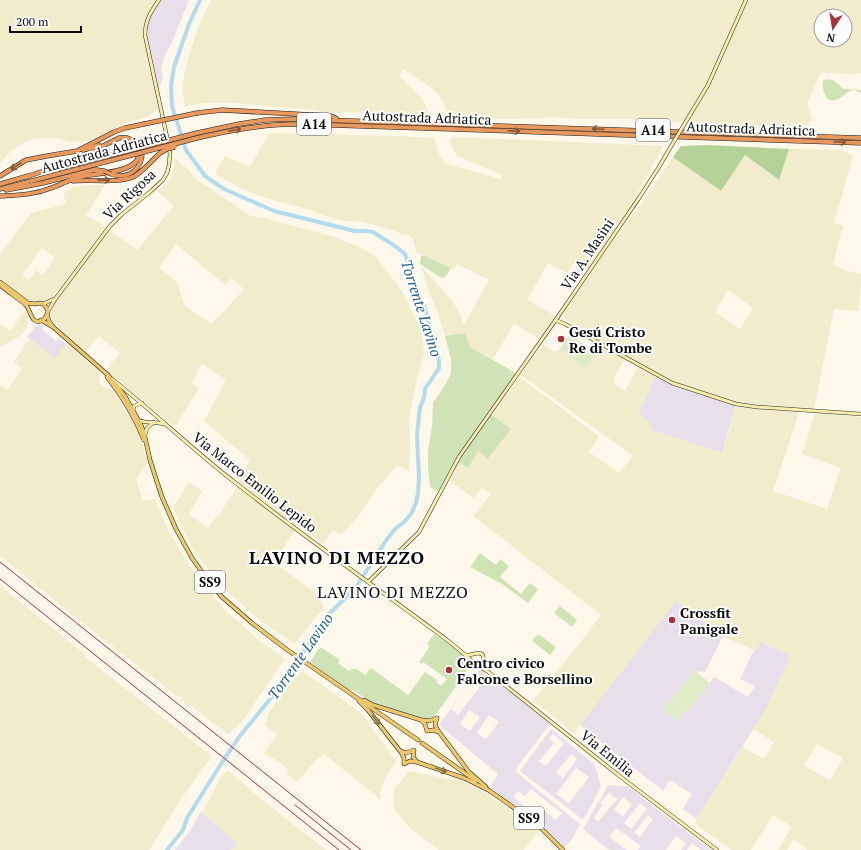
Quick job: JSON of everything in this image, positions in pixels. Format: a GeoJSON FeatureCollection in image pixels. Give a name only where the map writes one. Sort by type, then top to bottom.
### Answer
{"type":"FeatureCollection","features":[{"type":"Feature","properties":{"kind":"highway"},"geometry":{"type":"LineString","coordinates":[[78,151],[124,128],[213,110],[331,116],[342,120]]}},
{"type":"Feature","properties":{"kind":"highway","name":"Autostrada Adriatica"},"geometry":{"type":"LineString","coordinates":[[0,184],[197,133],[265,120],[342,120],[861,138]]}},
{"type":"Feature","properties":{"kind":"highway","name":"Autostrada Adriatica"},"geometry":{"type":"LineString","coordinates":[[0,190],[197,138],[248,127],[274,125],[300,124],[861,143]]}},
{"type":"Feature","properties":{"kind":"highway"},"geometry":{"type":"LineString","coordinates":[[0,176],[21,163],[33,159],[94,147],[119,135],[128,135],[134,138],[139,142],[142,152],[142,158],[138,167],[129,174],[123,176],[93,170],[43,183],[0,190]]}},
{"type":"Feature","properties":{"kind":"highway"},"geometry":{"type":"LineString","coordinates":[[0,197],[41,192],[79,177],[131,166],[139,157],[139,150],[136,143],[128,138],[119,138],[72,161],[26,177]]}},
{"type":"Feature","properties":{"kind":"highway"},"geometry":{"type":"LineString","coordinates":[[65,182],[127,179],[139,173],[160,153],[197,138]]}},
{"type":"Feature","properties":{"kind":"main road","name":"Via Rigosa"},"geometry":{"type":"LineString","coordinates":[[47,313],[56,298],[110,226],[160,183],[167,173],[170,160],[169,148],[145,35],[148,17],[159,0]]}},
{"type":"Feature","properties":{"kind":"main road","name":"Via A. Masini"},"geometry":{"type":"LineString","coordinates":[[368,582],[419,532],[459,457],[555,321],[639,198],[708,85],[746,0]]}},
{"type":"Feature","properties":{"kind":"main road"},"geometry":{"type":"LineString","coordinates":[[0,282],[28,303],[43,304]]}},
{"type":"Feature","properties":{"kind":"main road","name":"SS9"},"geometry":{"type":"LineString","coordinates":[[0,285],[26,306],[30,311],[32,318],[36,321],[42,320],[53,328],[108,375],[125,396],[133,409],[145,436],[156,479],[176,529],[196,564],[222,597],[252,624],[286,649],[538,824],[563,850]]}},
{"type":"Feature","properties":{"kind":"main road","name":"Via Rigosa"},"geometry":{"type":"LineString","coordinates":[[43,304],[56,298]]}},
{"type":"Feature","properties":{"kind":"main road"},"geometry":{"type":"LineString","coordinates":[[30,311],[31,307],[35,304]]}},
{"type":"Feature","properties":{"kind":"main road","name":"SS9"},"geometry":{"type":"LineString","coordinates":[[43,304],[46,307],[49,320],[53,328]]}},
{"type":"Feature","properties":{"kind":"main road"},"geometry":{"type":"LineString","coordinates":[[42,320],[46,318],[47,313]]}},
{"type":"Feature","properties":{"kind":"main road"},"geometry":{"type":"LineString","coordinates":[[559,315],[565,324]]}},
{"type":"Feature","properties":{"kind":"main road"},"geometry":{"type":"LineString","coordinates":[[555,321],[565,324],[672,383],[736,404],[757,407],[861,414]]}},
{"type":"Feature","properties":{"kind":"main road","name":"SS9"},"geometry":{"type":"LineString","coordinates":[[101,369],[134,416],[148,450]]}},
{"type":"Feature","properties":{"kind":"main road","name":"Via Marco Emilio Lepido"},"geometry":{"type":"LineString","coordinates":[[108,375],[198,453],[238,485],[368,582]]}},
{"type":"Feature","properties":{"kind":"main road"},"geometry":{"type":"LineString","coordinates":[[139,421],[134,416],[133,409],[134,406],[142,403]]}},
{"type":"Feature","properties":{"kind":"main road"},"geometry":{"type":"LineString","coordinates":[[145,436],[147,428],[153,422],[154,414]]}},
{"type":"Feature","properties":{"kind":"main road","name":"Via Marco Emilio Lepido"},"geometry":{"type":"LineString","coordinates":[[139,421],[162,423],[168,426]]}},
{"type":"Feature","properties":{"kind":"main road","name":"Via Emilia"},"geometry":{"type":"LineString","coordinates":[[368,582],[447,640],[472,660],[474,664],[487,671],[631,786],[716,850]]}},
{"type":"Feature","properties":{"kind":"main road"},"geometry":{"type":"LineString","coordinates":[[466,656],[474,654]]}},
{"type":"Feature","properties":{"kind":"main road"},"geometry":{"type":"LineString","coordinates":[[472,660],[474,654]]}},
{"type":"Feature","properties":{"kind":"main road","name":"Via Emilia"},"geometry":{"type":"LineString","coordinates":[[474,654],[482,654],[484,659],[483,662],[487,671]]}},
{"type":"Feature","properties":{"kind":"main road"},"geometry":{"type":"LineString","coordinates":[[477,666],[481,665],[483,662]]}},
{"type":"Feature","properties":{"kind":"main road"},"geometry":{"type":"LineString","coordinates":[[349,692],[373,705],[421,720],[429,721],[437,718],[435,725],[439,732],[469,772],[490,791]]}},
{"type":"Feature","properties":{"kind":"main road"},"geometry":{"type":"LineString","coordinates":[[349,692],[368,710],[400,751],[404,758],[404,764],[410,761],[418,762],[464,778],[490,791]]}},
{"type":"Feature","properties":{"kind":"main road"},"geometry":{"type":"LineString","coordinates":[[421,720],[425,724],[427,731],[433,730],[439,732]]}},
{"type":"Feature","properties":{"kind":"main road"},"geometry":{"type":"LineString","coordinates":[[400,751],[406,753],[414,750],[413,757],[418,762]]}},
{"type":"Feature","properties":{"kind":"shaded area"},"geometry":{"type":"Polygon","coordinates":[[[0,0],[159,0],[149,14],[145,34],[152,72],[160,89],[162,110],[155,111],[147,117],[124,124],[87,141],[69,142],[56,138],[36,138],[25,142],[11,151],[0,163],[0,0]]]}},
{"type":"Feature","properties":{"kind":"shaded area"},"geometry":{"type":"Polygon","coordinates":[[[159,0],[189,0],[163,61],[161,70],[163,78],[160,89],[152,72],[145,34],[149,14],[159,0]]]}},
{"type":"Feature","properties":{"kind":"shaded area"},"geometry":{"type":"Polygon","coordinates":[[[211,0],[861,0],[861,73],[821,73],[807,103],[812,120],[800,131],[629,119],[577,119],[547,117],[538,119],[490,119],[451,117],[438,94],[403,69],[399,76],[421,97],[426,106],[428,118],[363,112],[331,113],[315,110],[234,103],[205,103],[185,106],[183,81],[189,55],[200,23],[211,0]]]}},
{"type":"Feature","properties":{"kind":"shaded area"},"geometry":{"type":"Polygon","coordinates":[[[269,133],[434,138],[440,157],[447,164],[501,179],[502,175],[458,156],[453,150],[450,140],[453,137],[663,146],[635,198],[588,269],[575,261],[567,273],[548,263],[527,300],[556,316],[540,339],[514,324],[493,359],[470,347],[465,333],[445,336],[421,266],[453,302],[464,325],[489,280],[457,264],[453,270],[416,252],[413,239],[408,235],[403,235],[395,231],[363,222],[347,221],[328,217],[310,210],[266,198],[248,192],[215,174],[225,156],[250,167],[269,133]]]}},
{"type":"Feature","properties":{"kind":"shaded area"},"geometry":{"type":"Polygon","coordinates":[[[789,149],[842,150],[853,156],[834,223],[843,226],[833,264],[844,270],[861,274],[859,311],[834,309],[814,409],[737,403],[673,383],[567,322],[563,314],[673,157],[721,191],[745,155],[778,180],[789,149]],[[728,290],[715,312],[740,329],[753,308],[728,290]]]}},
{"type":"Feature","properties":{"kind":"shaded area"},"geometry":{"type":"Polygon","coordinates":[[[174,157],[188,169],[196,179],[251,216],[265,218],[335,237],[361,248],[375,256],[404,295],[418,324],[423,340],[424,354],[409,419],[409,471],[398,465],[378,487],[355,520],[340,535],[333,530],[323,544],[298,525],[274,562],[314,592],[316,597],[321,601],[324,609],[314,619],[295,644],[261,621],[224,589],[194,552],[173,508],[189,482],[202,491],[189,514],[208,528],[219,515],[238,485],[250,460],[204,421],[226,380],[202,364],[192,382],[199,388],[175,427],[106,370],[120,353],[99,336],[81,357],[94,367],[100,374],[99,379],[101,385],[111,390],[118,398],[139,433],[148,463],[136,479],[143,501],[155,499],[168,530],[191,568],[224,609],[261,642],[285,659],[240,724],[229,734],[190,705],[188,707],[184,704],[185,702],[103,639],[0,556],[0,385],[7,390],[22,369],[14,362],[29,339],[55,358],[69,339],[50,316],[57,300],[77,273],[74,271],[52,297],[47,300],[26,300],[0,279],[0,254],[31,213],[66,204],[63,196],[66,191],[72,187],[88,185],[105,185],[86,215],[137,250],[174,206],[157,191],[169,181],[175,162],[174,157]],[[176,244],[159,267],[177,282],[185,306],[212,324],[244,289],[231,278],[225,285],[176,244]],[[42,248],[22,275],[29,280],[36,270],[43,275],[55,258],[42,248]]]}},
{"type":"Feature","properties":{"kind":"shaded area"},"geometry":{"type":"Polygon","coordinates":[[[26,309],[28,323],[25,331],[10,342],[0,346],[0,324],[10,331],[26,309]]]}},
{"type":"Feature","properties":{"kind":"shaded area"},"geometry":{"type":"Polygon","coordinates":[[[41,324],[44,326],[42,329],[56,341],[59,338],[66,344],[55,359],[27,337],[36,326],[41,324]]]}},
{"type":"Feature","properties":{"kind":"shaded area"},"geometry":{"type":"Polygon","coordinates":[[[543,344],[554,352],[559,350],[585,369],[602,346],[625,359],[615,376],[615,384],[625,391],[638,367],[656,376],[638,414],[652,424],[651,430],[722,453],[736,406],[799,412],[773,491],[827,509],[841,468],[802,454],[815,413],[861,417],[861,850],[808,850],[794,839],[787,850],[778,850],[792,827],[773,815],[751,850],[732,850],[695,824],[743,747],[764,759],[774,742],[753,729],[766,709],[791,655],[760,642],[756,651],[723,636],[676,601],[574,733],[533,701],[601,615],[473,516],[491,494],[482,488],[474,498],[449,481],[460,463],[478,451],[489,459],[511,429],[492,416],[519,377],[599,436],[589,452],[619,473],[633,456],[521,375],[543,344]],[[817,744],[804,766],[830,780],[843,758],[817,744]]]}},
{"type":"Feature","properties":{"kind":"shaded area"},"geometry":{"type":"Polygon","coordinates":[[[657,374],[736,404],[722,453],[651,430],[638,414],[657,374]]]}},
{"type":"Feature","properties":{"kind":"shaded area"},"geometry":{"type":"Polygon","coordinates":[[[0,586],[86,655],[85,657],[212,756],[181,799],[149,850],[0,850],[0,586]]]}},
{"type":"Feature","properties":{"kind":"shaded area"},"geometry":{"type":"Polygon","coordinates":[[[676,601],[723,636],[705,672],[693,671],[664,709],[678,721],[684,711],[686,712],[714,677],[748,697],[755,686],[740,679],[754,650],[756,651],[760,642],[791,655],[766,709],[697,819],[683,809],[692,794],[670,780],[663,791],[580,725],[676,601]]]}},
{"type":"Feature","properties":{"kind":"shaded area"},"geometry":{"type":"Polygon","coordinates":[[[480,669],[550,724],[517,767],[516,772],[580,824],[572,839],[564,848],[545,827],[490,787],[498,774],[439,725],[480,669]],[[474,678],[451,709],[458,715],[482,684],[474,678]],[[469,710],[460,724],[470,731],[480,717],[469,710]],[[489,715],[477,733],[486,739],[499,722],[489,715]],[[531,789],[525,796],[518,791],[513,797],[536,816],[542,809],[556,820],[562,813],[531,789]]]}},
{"type":"Feature","properties":{"kind":"shaded area"},"geometry":{"type":"Polygon","coordinates":[[[302,671],[361,713],[396,761],[385,779],[380,792],[381,800],[324,754],[315,761],[297,782],[287,774],[288,770],[284,765],[264,753],[277,734],[265,725],[269,712],[302,671]]]}},
{"type":"Feature","properties":{"kind":"shaded area"},"geometry":{"type":"Polygon","coordinates":[[[551,729],[593,763],[601,786],[585,817],[582,819],[520,771],[551,729]],[[553,734],[549,739],[554,743],[539,761],[546,766],[564,743],[553,734]],[[571,754],[556,773],[563,778],[577,759],[571,754]],[[576,768],[556,794],[569,803],[589,777],[576,768]]]}},
{"type":"Feature","properties":{"kind":"shaded area"},"geometry":{"type":"Polygon","coordinates":[[[229,771],[261,799],[326,850],[231,850],[237,843],[203,812],[222,775],[229,771]]]}},
{"type":"Feature","properties":{"kind":"shaded area"},"geometry":{"type":"Polygon","coordinates":[[[409,771],[453,780],[456,778],[486,793],[539,830],[524,850],[439,850],[409,827],[394,808],[393,799],[395,788],[409,771]]]}},
{"type":"Feature","properties":{"kind":"shaded area"},"geometry":{"type":"Polygon","coordinates":[[[608,785],[628,787],[711,850],[701,850],[692,843],[687,850],[681,850],[686,843],[676,836],[666,850],[638,850],[641,846],[616,828],[609,837],[627,850],[609,850],[583,829],[608,785]],[[609,793],[600,803],[602,805],[594,818],[598,822],[617,799],[609,793]],[[623,797],[614,810],[623,817],[632,804],[623,797]],[[640,803],[624,823],[631,829],[647,809],[640,803]],[[648,815],[635,832],[640,837],[653,819],[648,815]]]}},
{"type":"Feature","properties":{"kind":"shaded area"},"geometry":{"type":"Polygon","coordinates":[[[201,811],[238,843],[231,850],[175,850],[190,831],[201,811]]]}},
{"type":"Feature","properties":{"kind":"green space"},"geometry":{"type":"Polygon","coordinates":[[[826,79],[833,80],[844,89],[861,90],[861,93],[854,90],[848,92],[837,100],[829,100],[823,89],[823,81],[826,79]]]}},
{"type":"Feature","properties":{"kind":"green space"},"geometry":{"type":"Polygon","coordinates":[[[708,145],[789,149],[779,180],[745,155],[721,191],[673,157],[681,146],[708,145]]]}},
{"type":"Feature","properties":{"kind":"green space"},"geometry":{"type":"Polygon","coordinates":[[[421,256],[425,256],[450,268],[449,272],[444,278],[440,277],[420,264],[421,256]]]}},
{"type":"Feature","properties":{"kind":"green space"},"geometry":{"type":"Polygon","coordinates":[[[465,333],[470,347],[519,375],[490,414],[511,429],[488,459],[478,451],[468,468],[460,463],[441,486],[438,492],[430,487],[428,469],[428,451],[432,426],[433,403],[444,387],[451,373],[451,360],[445,336],[465,333]]]}},
{"type":"Feature","properties":{"kind":"green space"},"geometry":{"type":"Polygon","coordinates":[[[570,334],[597,353],[585,369],[559,350],[570,334]]]}},
{"type":"Feature","properties":{"kind":"green space"},"geometry":{"type":"Polygon","coordinates":[[[480,553],[496,565],[500,559],[509,566],[500,577],[521,594],[530,583],[538,589],[528,603],[502,584],[470,567],[480,553]]]}},
{"type":"Feature","properties":{"kind":"green space"},"geometry":{"type":"Polygon","coordinates":[[[560,606],[577,620],[572,627],[554,613],[560,606]]]}},
{"type":"Feature","properties":{"kind":"green space"},"geometry":{"type":"Polygon","coordinates":[[[434,634],[460,652],[470,664],[467,671],[434,717],[428,720],[377,705],[356,692],[347,689],[310,662],[318,649],[322,648],[340,660],[338,663],[349,671],[351,669],[357,669],[365,675],[371,668],[408,695],[425,672],[437,680],[436,682],[441,686],[447,679],[423,662],[421,664],[419,662],[430,646],[427,644],[434,634]]]}},
{"type":"Feature","properties":{"kind":"green space"},"geometry":{"type":"Polygon","coordinates":[[[538,634],[556,647],[550,655],[532,641],[538,634]]]}},
{"type":"Feature","properties":{"kind":"green space"},"geometry":{"type":"Polygon","coordinates":[[[694,670],[710,683],[686,712],[684,711],[678,721],[664,709],[694,670]]]}},
{"type":"Feature","properties":{"kind":"waterway","name":"Torrente Lavino"},"geometry":{"type":"LineString","coordinates":[[167,850],[183,830],[187,818],[239,737],[276,692],[328,615],[356,587],[387,539],[411,514],[416,503],[418,493],[419,478],[417,435],[420,407],[424,398],[425,389],[439,368],[439,361],[424,305],[415,293],[414,280],[405,254],[373,232],[355,231],[274,211],[224,189],[205,176],[186,150],[172,106],[171,86],[174,67],[189,24],[200,0]]}},
{"type":"Feature","properties":{"kind":"railway"},"geometry":{"type":"LineString","coordinates":[[0,562],[361,850]]}},
{"type":"Feature","properties":{"kind":"railway"},"geometry":{"type":"LineString","coordinates":[[0,579],[339,850]]}},
{"type":"Feature","properties":{"kind":"railway"},"geometry":{"type":"LineString","coordinates":[[295,805],[351,850]]}},
{"type":"Feature","properties":{"kind":"place","name":"Gesú Cristo Re di Tombe"},"geometry":{"type":"Point","coordinates":[561,339]}},
{"type":"Feature","properties":{"kind":"place","name":"Crossfit Panigale"},"geometry":{"type":"Point","coordinates":[672,620]}},
{"type":"Feature","properties":{"kind":"place","name":"Centro civico Falcone e Borsellino"},"geometry":{"type":"Point","coordinates":[449,670]}},
{"type":"Feature","properties":{"kind":"district","name":"LAVINO DI MEZZO"},"geometry":{"type":"Point","coordinates":[337,557]}},
{"type":"Feature","properties":{"kind":"district","name":"LAVINO DI MEZZO"},"geometry":{"type":"Point","coordinates":[393,592]}}]}
